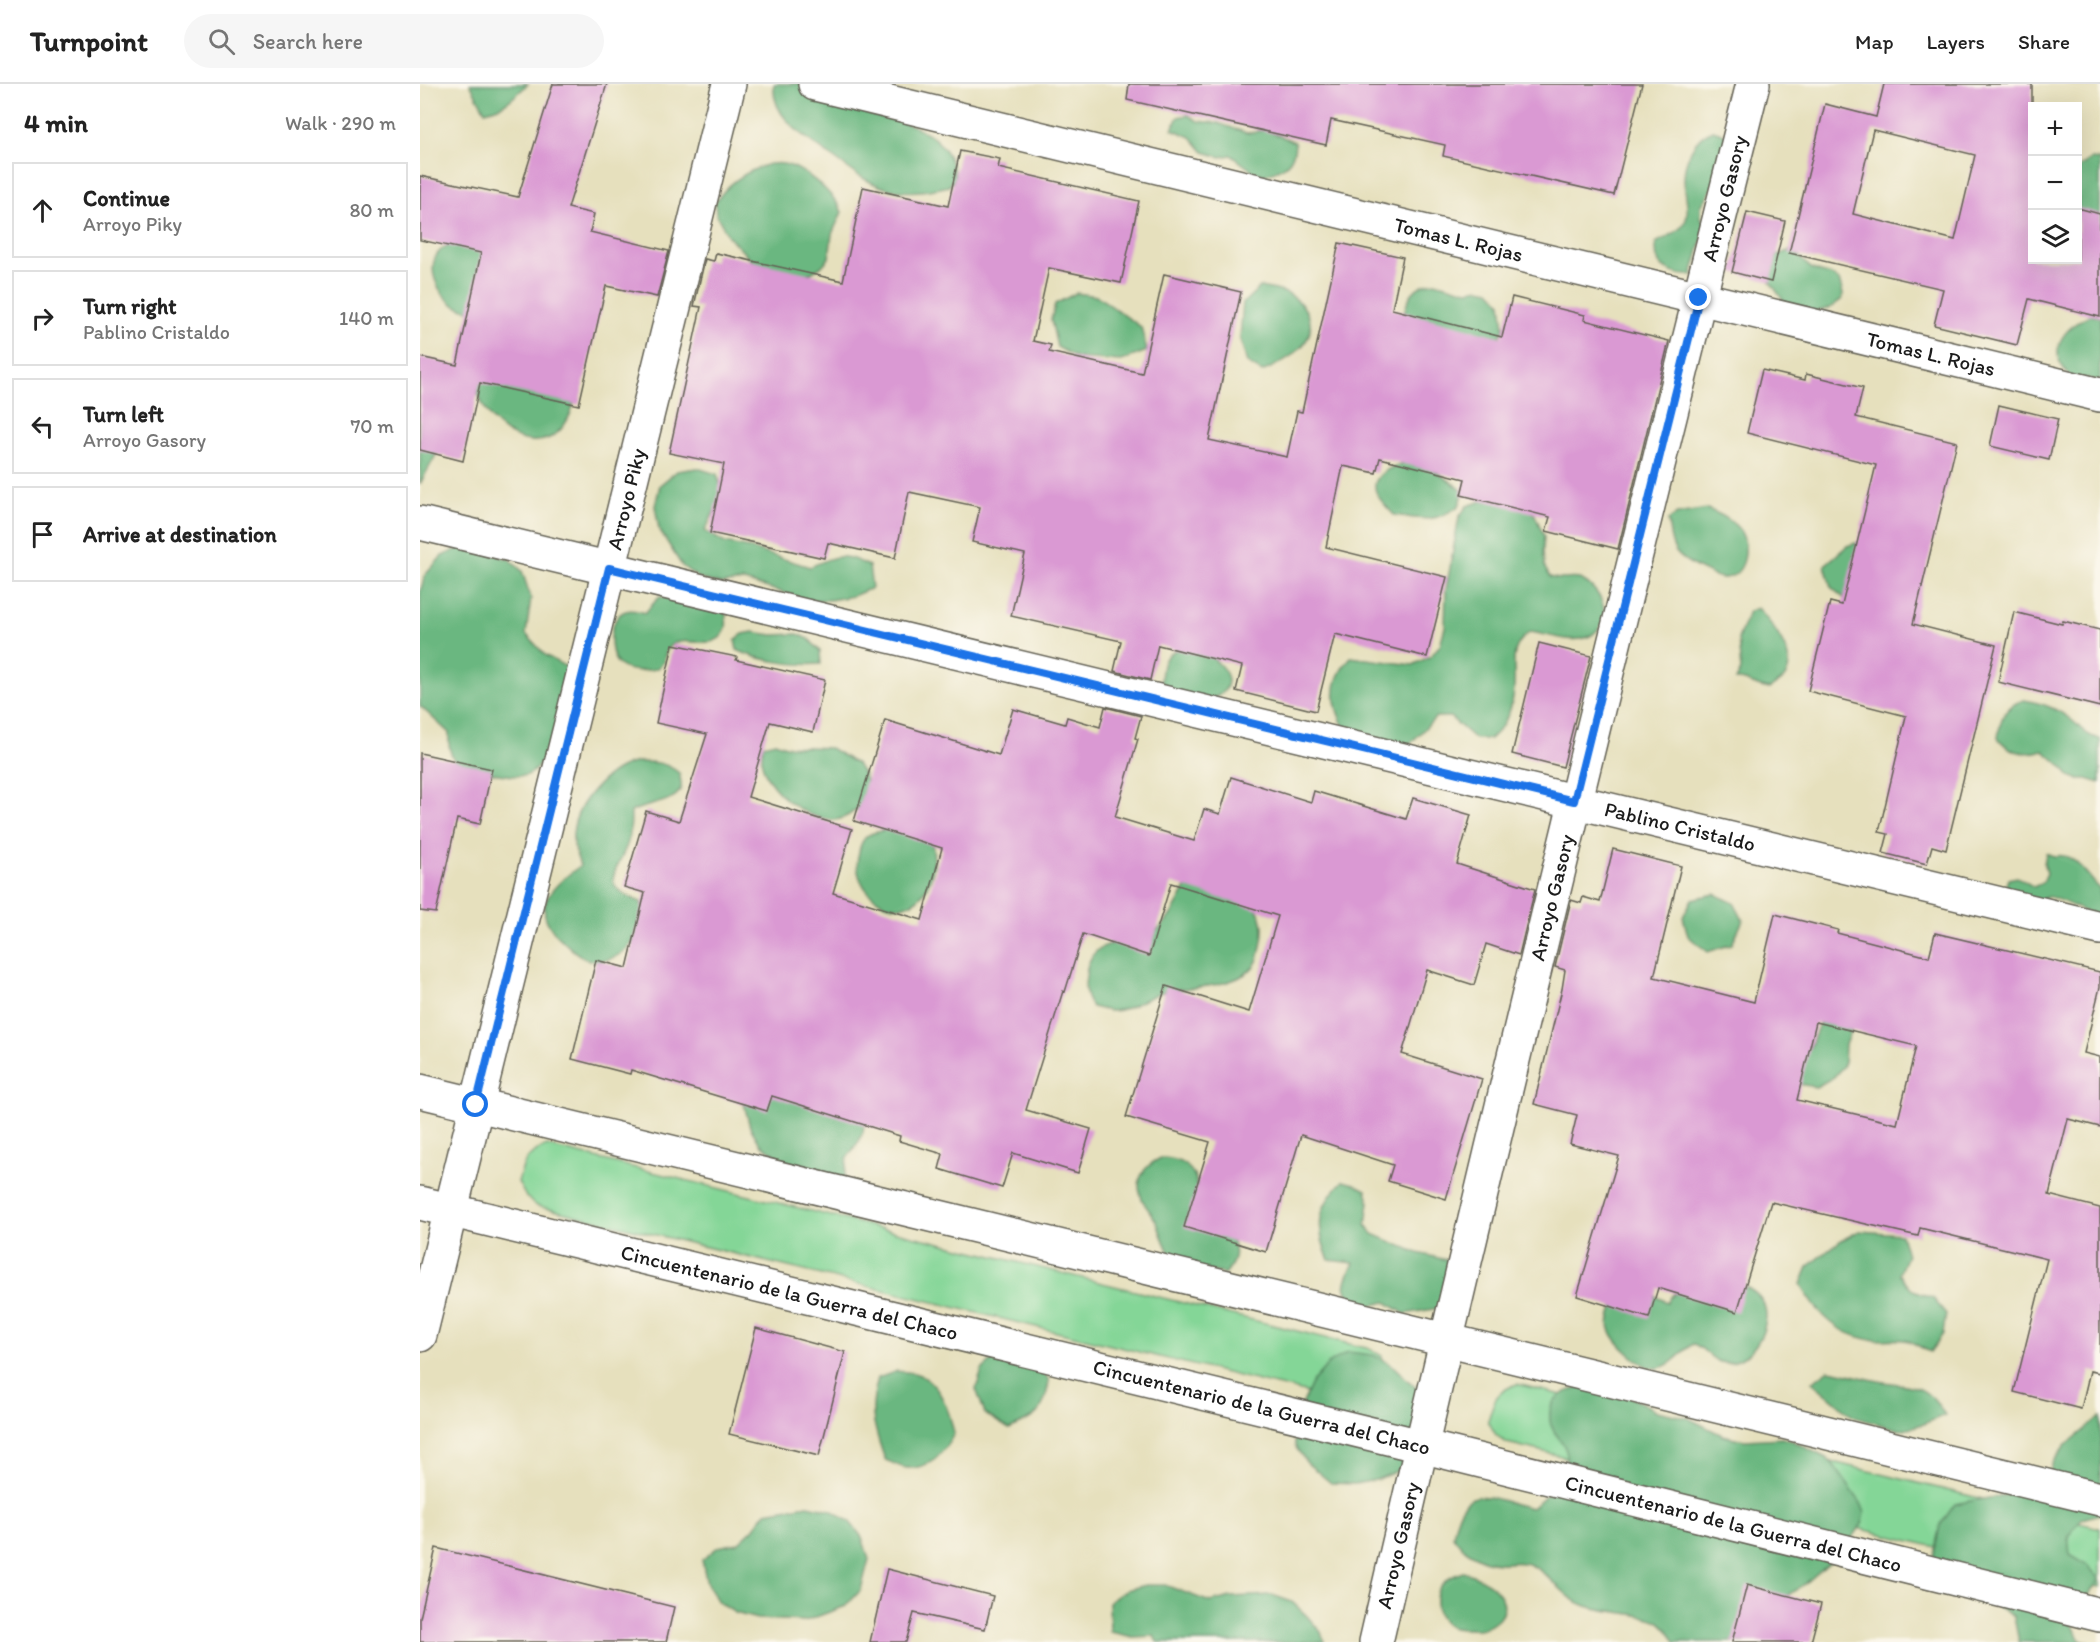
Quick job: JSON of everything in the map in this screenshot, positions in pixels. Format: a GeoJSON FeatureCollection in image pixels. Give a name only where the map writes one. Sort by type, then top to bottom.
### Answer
{"type":"FeatureCollection","features":[{"type":"Feature","properties":{"kind":"street","name":"Arroyo Piky"},"geometry":{"type":"LineString","coordinates":[[420,1335],[435,1207],[476,1105],[729,84]]}},
{"type":"Feature","properties":{"kind":"street","name":"Tomas L. Rojas"},"geometry":{"type":"LineString","coordinates":[[815,84],[2100,395]]}},
{"type":"Feature","properties":{"kind":"street","name":"Arroyo Gasory"},"geometry":{"type":"LineString","coordinates":[[1376,1642],[1445,1340],[1574,801],[1753,84]]}},
{"type":"Feature","properties":{"kind":"street","name":"Pablino Cristaldo"},"geometry":{"type":"LineString","coordinates":[[420,523],[2100,928]]}},
{"type":"Feature","properties":{"kind":"street"},"geometry":{"type":"LineString","coordinates":[[420,1091],[2100,1499]]}},
{"type":"Feature","properties":{"kind":"street","name":"Cincuentenario de la Guerra del Chaco"},"geometry":{"type":"LineString","coordinates":[[435,1207],[1421,1446],[2100,1615]]}},
{"type":"Feature","properties":{"kind":"green space"},"geometry":{"type":"Polygon","coordinates":[[[470,84],[528,84],[503,105],[485,111],[470,84]]]}},
{"type":"Feature","properties":{"kind":"green space"},"geometry":{"type":"Polygon","coordinates":[[[774,84],[832,84],[868,114],[918,128],[935,139],[948,155],[955,178],[949,186],[911,192],[881,187],[865,179],[803,136],[785,118],[774,96],[774,84]]]}},
{"type":"Feature","properties":{"kind":"green space"},"geometry":{"type":"Polygon","coordinates":[[[1188,115],[1198,121],[1218,123],[1247,133],[1266,130],[1295,142],[1293,156],[1287,164],[1277,170],[1264,175],[1254,172],[1231,155],[1221,157],[1204,152],[1191,137],[1172,129],[1178,117],[1188,115]]]}},
{"type":"Feature","properties":{"kind":"green space"},"geometry":{"type":"Polygon","coordinates":[[[1713,130],[1740,145],[1701,206],[1701,217],[1706,226],[1692,275],[1677,274],[1667,270],[1659,263],[1656,243],[1678,230],[1686,220],[1684,172],[1688,157],[1700,138],[1713,130]]]}},
{"type":"Feature","properties":{"kind":"green space"},"geometry":{"type":"Polygon","coordinates":[[[2091,159],[2100,160],[2100,231],[2082,216],[2082,165],[2091,159]]]}},
{"type":"Feature","properties":{"kind":"green space"},"geometry":{"type":"Polygon","coordinates":[[[769,164],[792,166],[809,176],[832,197],[842,212],[832,234],[829,258],[811,273],[792,276],[753,262],[728,236],[716,214],[715,203],[732,183],[745,174],[769,164]]]}},
{"type":"Feature","properties":{"kind":"green space"},"geometry":{"type":"Polygon","coordinates":[[[455,243],[486,246],[475,312],[458,307],[449,301],[435,280],[433,271],[436,256],[443,248],[455,243]]]}},
{"type":"Feature","properties":{"kind":"green space"},"geometry":{"type":"Polygon","coordinates":[[[1791,250],[1812,269],[1839,280],[1842,299],[1830,308],[1815,312],[1785,303],[1770,282],[1770,277],[1777,255],[1791,250]]]}},
{"type":"Feature","properties":{"kind":"green space"},"geometry":{"type":"Polygon","coordinates":[[[1435,282],[1460,289],[1490,290],[1501,302],[1504,328],[1500,337],[1403,318],[1412,293],[1427,283],[1435,282]]]}},
{"type":"Feature","properties":{"kind":"green space"},"geometry":{"type":"Polygon","coordinates":[[[1260,287],[1294,297],[1306,310],[1310,324],[1305,342],[1298,350],[1290,357],[1262,372],[1247,363],[1240,338],[1243,303],[1260,287]]]}},
{"type":"Feature","properties":{"kind":"green space"},"geometry":{"type":"Polygon","coordinates":[[[1076,293],[1097,296],[1141,327],[1147,351],[1121,361],[1077,358],[1057,347],[1051,320],[1055,304],[1076,293]]]}},
{"type":"Feature","properties":{"kind":"green space"},"geometry":{"type":"Polygon","coordinates":[[[2090,315],[2100,317],[2100,381],[2070,377],[2059,360],[2059,345],[2066,333],[2077,322],[2090,315]]]}},
{"type":"Feature","properties":{"kind":"green space"},"geometry":{"type":"Polygon","coordinates":[[[477,370],[574,403],[563,426],[549,438],[532,441],[514,436],[498,425],[485,410],[478,391],[477,370]]]}},
{"type":"Feature","properties":{"kind":"green space"},"geometry":{"type":"Polygon","coordinates":[[[420,423],[437,453],[420,484],[420,423]]]}},
{"type":"Feature","properties":{"kind":"green space"},"geometry":{"type":"Polygon","coordinates":[[[1409,462],[1438,473],[1464,492],[1459,506],[1442,516],[1428,519],[1394,515],[1378,496],[1375,489],[1376,483],[1378,477],[1389,469],[1409,462]]]}},
{"type":"Feature","properties":{"kind":"green space"},"geometry":{"type":"Polygon","coordinates":[[[697,468],[717,474],[723,493],[705,531],[725,543],[810,567],[833,558],[852,559],[869,566],[872,588],[853,596],[830,600],[808,600],[744,581],[721,584],[700,579],[682,566],[659,529],[655,506],[660,485],[677,471],[697,468]]]}},
{"type":"Feature","properties":{"kind":"green space"},"geometry":{"type":"Polygon","coordinates":[[[1482,501],[1510,501],[1524,504],[1535,515],[1544,536],[1544,566],[1550,577],[1582,580],[1596,591],[1603,606],[1604,615],[1598,630],[1590,636],[1576,639],[1530,632],[1523,638],[1515,651],[1514,688],[1510,710],[1504,723],[1490,739],[1475,739],[1450,717],[1436,717],[1405,749],[1349,735],[1338,715],[1336,705],[1338,676],[1351,657],[1413,665],[1431,656],[1440,645],[1445,627],[1446,590],[1459,517],[1467,506],[1482,501]]]}},
{"type":"Feature","properties":{"kind":"green space"},"geometry":{"type":"Polygon","coordinates":[[[1707,509],[1730,521],[1738,528],[1744,539],[1744,561],[1736,573],[1730,577],[1716,577],[1691,564],[1679,555],[1672,545],[1668,520],[1677,514],[1707,509]]]}},
{"type":"Feature","properties":{"kind":"green space"},"geometry":{"type":"Polygon","coordinates":[[[1856,543],[1867,544],[1846,600],[1831,587],[1825,565],[1847,546],[1856,543]]]}},
{"type":"Feature","properties":{"kind":"green space"},"geometry":{"type":"Polygon","coordinates":[[[464,546],[509,559],[522,571],[531,598],[526,634],[545,655],[570,669],[550,744],[536,769],[527,775],[504,775],[458,766],[450,751],[449,733],[420,706],[420,592],[425,575],[442,556],[464,546]]]}},
{"type":"Feature","properties":{"kind":"green space"},"geometry":{"type":"Polygon","coordinates":[[[659,597],[713,601],[726,614],[726,629],[720,638],[711,642],[673,644],[667,650],[664,662],[656,669],[637,671],[623,668],[612,653],[611,636],[616,620],[620,614],[628,610],[645,613],[659,597]]]}},
{"type":"Feature","properties":{"kind":"green space"},"geometry":{"type":"Polygon","coordinates":[[[1758,608],[1781,641],[1788,660],[1785,677],[1770,689],[1736,680],[1741,670],[1738,639],[1749,611],[1758,608]]]}},
{"type":"Feature","properties":{"kind":"green space"},"geometry":{"type":"Polygon","coordinates":[[[753,632],[773,635],[798,634],[809,639],[820,651],[821,664],[778,662],[737,650],[735,640],[743,634],[753,632]]]}},
{"type":"Feature","properties":{"kind":"green space"},"geometry":{"type":"Polygon","coordinates":[[[1182,647],[1200,650],[1222,667],[1228,678],[1228,684],[1223,692],[1200,705],[1174,697],[1161,681],[1162,669],[1167,656],[1182,647]]]}},
{"type":"Feature","properties":{"kind":"green space"},"geometry":{"type":"Polygon","coordinates":[[[2024,700],[2058,711],[2086,733],[2100,739],[2100,783],[2069,776],[2065,769],[2043,750],[2030,753],[2018,752],[1998,738],[2004,714],[2012,706],[2024,700]]]}},
{"type":"Feature","properties":{"kind":"green space"},"geometry":{"type":"Polygon","coordinates":[[[775,742],[786,746],[830,748],[857,764],[870,791],[859,807],[843,818],[831,820],[809,814],[779,793],[766,774],[762,764],[763,745],[775,742]]]}},
{"type":"Feature","properties":{"kind":"green space"},"geometry":{"type":"Polygon","coordinates":[[[638,762],[660,763],[674,769],[679,773],[681,788],[678,793],[667,800],[631,812],[628,841],[613,879],[619,890],[641,902],[641,925],[637,935],[622,953],[601,961],[589,960],[575,952],[552,930],[544,909],[546,900],[559,883],[580,866],[573,834],[575,822],[587,799],[595,788],[615,771],[638,762]]]}},
{"type":"Feature","properties":{"kind":"green space"},"geometry":{"type":"Polygon","coordinates":[[[889,829],[931,840],[933,846],[934,865],[929,883],[916,901],[904,906],[891,906],[879,901],[861,881],[857,867],[859,850],[864,839],[889,829]]]}},
{"type":"Feature","properties":{"kind":"green space"},"geometry":{"type":"Polygon","coordinates":[[[2046,853],[2074,860],[2100,889],[2100,919],[2051,897],[2046,897],[2039,902],[2004,891],[2008,879],[2017,877],[2034,887],[2043,882],[2047,873],[2044,864],[2046,853]]]}},
{"type":"Feature","properties":{"kind":"green space"},"geometry":{"type":"Polygon","coordinates":[[[1189,882],[1251,899],[1263,926],[1256,963],[1249,971],[1228,982],[1166,991],[1117,1011],[1092,1007],[1086,996],[1085,985],[1089,962],[1095,953],[1102,947],[1143,936],[1160,928],[1174,910],[1189,882]]]}},
{"type":"Feature","properties":{"kind":"green space"},"geometry":{"type":"Polygon","coordinates":[[[1715,894],[1734,903],[1743,920],[1732,944],[1708,952],[1688,936],[1683,917],[1692,899],[1715,894]]]}},
{"type":"Feature","properties":{"kind":"green space"},"geometry":{"type":"Polygon","coordinates":[[[1824,1011],[1853,1024],[1845,1045],[1844,1065],[1834,1077],[1816,1087],[1792,1083],[1789,1049],[1810,1048],[1824,1011]]]}},
{"type":"Feature","properties":{"kind":"green space"},"geometry":{"type":"Polygon","coordinates":[[[762,1089],[866,1111],[863,1132],[847,1158],[844,1179],[785,1163],[760,1144],[750,1127],[744,1104],[762,1089]]]}},
{"type":"Feature","properties":{"kind":"green space"},"geometry":{"type":"Polygon","coordinates":[[[547,1146],[1370,1349],[1382,1356],[1385,1370],[1354,1404],[537,1206],[526,1197],[518,1182],[526,1160],[534,1152],[547,1146]]]}},
{"type":"Feature","properties":{"kind":"green space"},"geometry":{"type":"Polygon","coordinates":[[[1161,1158],[1180,1162],[1190,1169],[1197,1187],[1232,1240],[1234,1258],[1225,1274],[1179,1264],[1169,1251],[1156,1220],[1144,1203],[1139,1189],[1139,1182],[1144,1171],[1161,1158]]]}},
{"type":"Feature","properties":{"kind":"green space"},"geometry":{"type":"Polygon","coordinates":[[[1343,1181],[1366,1190],[1369,1202],[1366,1225],[1373,1234],[1418,1253],[1455,1262],[1439,1308],[1405,1314],[1386,1302],[1365,1307],[1347,1293],[1347,1278],[1354,1263],[1329,1260],[1320,1228],[1323,1209],[1334,1190],[1343,1181]]]}},
{"type":"Feature","properties":{"kind":"green space"},"geometry":{"type":"Polygon","coordinates":[[[1859,1231],[1901,1234],[1907,1255],[1899,1274],[1913,1290],[1933,1298],[1946,1314],[1943,1334],[1930,1352],[1909,1341],[1867,1339],[1845,1332],[1820,1312],[1801,1284],[1808,1267],[1840,1241],[1859,1231]]]}},
{"type":"Feature","properties":{"kind":"green space"},"geometry":{"type":"Polygon","coordinates":[[[1730,1280],[1756,1294],[1765,1308],[1766,1317],[1761,1337],[1748,1354],[1739,1359],[1720,1362],[1693,1344],[1663,1367],[1652,1368],[1630,1354],[1617,1341],[1610,1329],[1609,1320],[1613,1306],[1642,1290],[1667,1302],[1671,1296],[1686,1289],[1730,1280]]]}},
{"type":"Feature","properties":{"kind":"green space"},"geometry":{"type":"Polygon","coordinates":[[[1348,1352],[1373,1355],[1391,1364],[1431,1402],[1416,1458],[1397,1471],[1376,1480],[1355,1484],[1331,1483],[1307,1463],[1295,1446],[1294,1423],[1313,1381],[1328,1364],[1348,1352]]]}},
{"type":"Feature","properties":{"kind":"green space"},"geometry":{"type":"Polygon","coordinates":[[[997,1356],[1037,1361],[1049,1381],[1045,1400],[1038,1412],[1027,1421],[1009,1429],[985,1414],[976,1389],[982,1370],[997,1356]]]}},
{"type":"Feature","properties":{"kind":"green space"},"geometry":{"type":"Polygon","coordinates":[[[1828,1370],[1915,1387],[1930,1395],[1945,1415],[1924,1424],[1900,1430],[1854,1417],[1812,1382],[1828,1370]]]}},
{"type":"Feature","properties":{"kind":"green space"},"geometry":{"type":"Polygon","coordinates":[[[897,1371],[917,1374],[932,1384],[947,1407],[954,1434],[936,1458],[916,1468],[905,1468],[885,1460],[875,1429],[873,1401],[878,1378],[897,1371]]]}},
{"type":"Feature","properties":{"kind":"green space"},"geometry":{"type":"Polygon","coordinates":[[[1517,1384],[2100,1528],[2100,1587],[1507,1443],[1496,1435],[1488,1421],[1496,1398],[1504,1390],[1517,1384]]]}},
{"type":"Feature","properties":{"kind":"green space"},"geometry":{"type":"Polygon","coordinates":[[[1582,1386],[1627,1395],[1657,1411],[1688,1418],[1724,1436],[1745,1440],[1782,1438],[1793,1441],[1833,1464],[1861,1503],[1865,1513],[1862,1524],[1831,1561],[1805,1584],[1771,1606],[1745,1642],[1675,1642],[1658,1621],[1586,1606],[1571,1598],[1545,1574],[1531,1565],[1519,1562],[1492,1562],[1467,1551],[1453,1536],[1464,1505],[1472,1498],[1481,1496],[1532,1508],[1546,1495],[1556,1491],[1566,1469],[1567,1455],[1565,1447],[1550,1423],[1550,1411],[1558,1397],[1582,1386]]]}},
{"type":"Feature","properties":{"kind":"green space"},"geometry":{"type":"Polygon","coordinates":[[[2100,1417],[2100,1514],[2082,1519],[2068,1536],[2070,1555],[2087,1565],[2100,1579],[2071,1620],[2079,1639],[2089,1642],[2019,1642],[2014,1617],[1994,1604],[1939,1594],[1932,1574],[1935,1549],[1940,1525],[1955,1504],[2013,1494],[2046,1485],[2053,1461],[2066,1445],[2100,1417]]]}},
{"type":"Feature","properties":{"kind":"green space"},"geometry":{"type":"Polygon","coordinates":[[[808,1505],[831,1510],[849,1521],[862,1537],[869,1559],[861,1590],[846,1606],[805,1621],[757,1619],[735,1613],[718,1602],[707,1584],[702,1560],[718,1547],[738,1543],[766,1512],[808,1505]]]}},
{"type":"Feature","properties":{"kind":"green space"},"geometry":{"type":"Polygon","coordinates":[[[1463,1572],[1489,1584],[1502,1598],[1504,1605],[1502,1614],[1489,1626],[1476,1629],[1454,1628],[1445,1624],[1440,1617],[1436,1602],[1438,1590],[1446,1581],[1463,1572]]]}},
{"type":"Feature","properties":{"kind":"green space"},"geometry":{"type":"Polygon","coordinates":[[[1146,1585],[1165,1585],[1210,1602],[1231,1597],[1272,1595],[1292,1602],[1321,1632],[1324,1642],[1157,1642],[1154,1636],[1133,1637],[1110,1632],[1109,1602],[1126,1590],[1146,1585]]]}},
{"type":"Feature","properties":{"kind":"building"},"geometry":{"type":"Polygon","coordinates":[[[553,84],[607,84],[568,208],[594,214],[590,232],[669,251],[657,297],[606,286],[579,405],[480,383],[463,461],[420,450],[420,357],[457,365],[481,253],[420,240],[420,176],[518,197],[553,84]]]}},
{"type":"Feature","properties":{"kind":"building"},"geometry":{"type":"Polygon","coordinates":[[[1129,84],[1642,84],[1614,195],[1443,156],[1445,145],[1331,120],[1326,145],[1127,100],[1129,84]]]}},
{"type":"Feature","properties":{"kind":"building"},"geometry":{"type":"Polygon","coordinates":[[[1884,84],[2032,84],[2032,102],[2028,102],[2028,264],[2082,264],[2082,209],[2100,214],[2100,317],[2029,299],[2017,345],[1934,325],[1943,289],[1789,253],[1825,104],[1876,117],[1884,84]],[[1873,130],[1853,214],[1955,240],[1975,155],[1873,130]]]}},
{"type":"Feature","properties":{"kind":"building"},"geometry":{"type":"Polygon","coordinates":[[[960,151],[1000,159],[998,168],[1139,201],[1121,283],[1049,268],[1033,341],[1051,345],[1049,352],[1142,373],[1164,274],[1241,292],[1209,440],[1287,457],[1297,411],[1302,412],[1339,243],[1403,257],[1392,309],[1502,337],[1512,297],[1585,315],[1584,320],[1669,341],[1618,549],[1546,531],[1550,517],[1461,495],[1465,479],[1380,458],[1376,473],[1343,466],[1326,547],[1447,577],[1427,657],[1335,634],[1316,711],[1236,691],[1242,666],[1158,645],[1150,680],[1114,671],[1121,641],[1011,616],[1025,554],[972,542],[980,507],[909,492],[895,558],[828,543],[824,558],[710,533],[724,464],[669,453],[701,307],[694,306],[705,259],[714,261],[716,253],[843,281],[863,187],[948,206],[960,151]]]}},
{"type":"Feature","properties":{"kind":"building"},"geometry":{"type":"Polygon","coordinates":[[[1747,212],[1785,221],[1771,282],[1732,272],[1747,212]]]}},
{"type":"Feature","properties":{"kind":"building"},"geometry":{"type":"Polygon","coordinates":[[[1762,370],[1805,380],[1806,374],[1863,388],[1856,417],[1957,442],[1913,624],[1996,645],[1946,850],[1932,846],[1927,864],[1883,853],[1888,834],[1879,832],[1906,716],[1808,691],[1830,602],[1842,605],[1876,465],[1747,433],[1762,370]]]}},
{"type":"Feature","properties":{"kind":"building"},"geometry":{"type":"Polygon","coordinates":[[[1999,405],[2058,419],[2049,460],[1990,446],[1999,405]]]}},
{"type":"Feature","properties":{"kind":"building"},"geometry":{"type":"Polygon","coordinates":[[[2014,612],[2062,624],[2063,621],[2100,630],[2100,707],[1998,682],[2014,612]]]}},
{"type":"Feature","properties":{"kind":"building"},"geometry":{"type":"Polygon","coordinates":[[[1539,643],[1591,656],[1563,767],[1512,754],[1539,643]]]}},
{"type":"Feature","properties":{"kind":"building"},"geometry":{"type":"Polygon","coordinates":[[[673,644],[737,657],[736,660],[825,680],[813,732],[770,722],[748,797],[852,829],[833,893],[922,920],[942,848],[854,821],[885,720],[999,755],[1013,709],[1065,724],[1067,717],[1100,727],[1105,707],[1141,716],[1135,738],[1138,739],[1115,817],[1194,841],[1204,809],[1220,814],[1231,777],[1311,802],[1314,791],[1406,819],[1413,798],[1471,815],[1457,864],[1535,889],[1519,955],[1486,944],[1474,985],[1427,970],[1402,1054],[1482,1079],[1446,1199],[1388,1181],[1393,1165],[1301,1135],[1266,1252],[1184,1227],[1210,1142],[1126,1117],[1166,986],[1249,1012],[1278,916],[1171,883],[1149,956],[1083,934],[1065,992],[1063,991],[1026,1110],[1091,1129],[1078,1173],[1013,1153],[1002,1188],[939,1169],[943,1154],[899,1141],[900,1136],[772,1096],[767,1111],[631,1070],[630,1074],[572,1059],[596,960],[627,968],[645,893],[624,887],[646,811],[679,821],[707,734],[656,723],[673,644]]]}},
{"type":"Feature","properties":{"kind":"building"},"geometry":{"type":"Polygon","coordinates":[[[420,753],[492,769],[480,824],[457,819],[436,913],[420,911],[420,753]]]}},
{"type":"Feature","properties":{"kind":"building"},"geometry":{"type":"Polygon","coordinates":[[[1613,849],[1681,866],[1654,977],[1754,1002],[1775,914],[1929,957],[1935,933],[2100,972],[2100,987],[2084,1053],[2100,1057],[2100,1127],[2068,1119],[2049,1195],[2100,1208],[2100,1373],[2090,1371],[2081,1409],[2014,1392],[2047,1259],[1920,1228],[1918,1236],[1771,1202],[1737,1312],[1658,1288],[1649,1318],[1577,1296],[1619,1156],[1570,1144],[1577,1115],[1534,1104],[1562,989],[1565,970],[1555,967],[1571,900],[1581,903],[1583,897],[1600,902],[1613,849]],[[1816,1022],[1797,1100],[1897,1124],[1916,1046],[1816,1022]]]}},
{"type":"Feature","properties":{"kind":"building"},"geometry":{"type":"Polygon","coordinates":[[[756,1328],[845,1352],[819,1456],[729,1434],[756,1328]]]}},
{"type":"Feature","properties":{"kind":"building"},"geometry":{"type":"Polygon","coordinates":[[[436,1548],[674,1607],[666,1642],[420,1642],[420,1618],[436,1548]]]}},
{"type":"Feature","properties":{"kind":"building"},"geometry":{"type":"Polygon","coordinates":[[[887,1569],[993,1596],[985,1629],[914,1613],[906,1642],[870,1642],[887,1569]]]}},
{"type":"Feature","properties":{"kind":"building"},"geometry":{"type":"Polygon","coordinates":[[[1747,1585],[1821,1604],[1811,1642],[1732,1642],[1747,1585]]]}},
{"type":"Feature","properties":{"kind":"route"},"geometry":{"type":"LineString","coordinates":[[476,1105],[609,568],[1574,801],[1699,298]]}}]}
